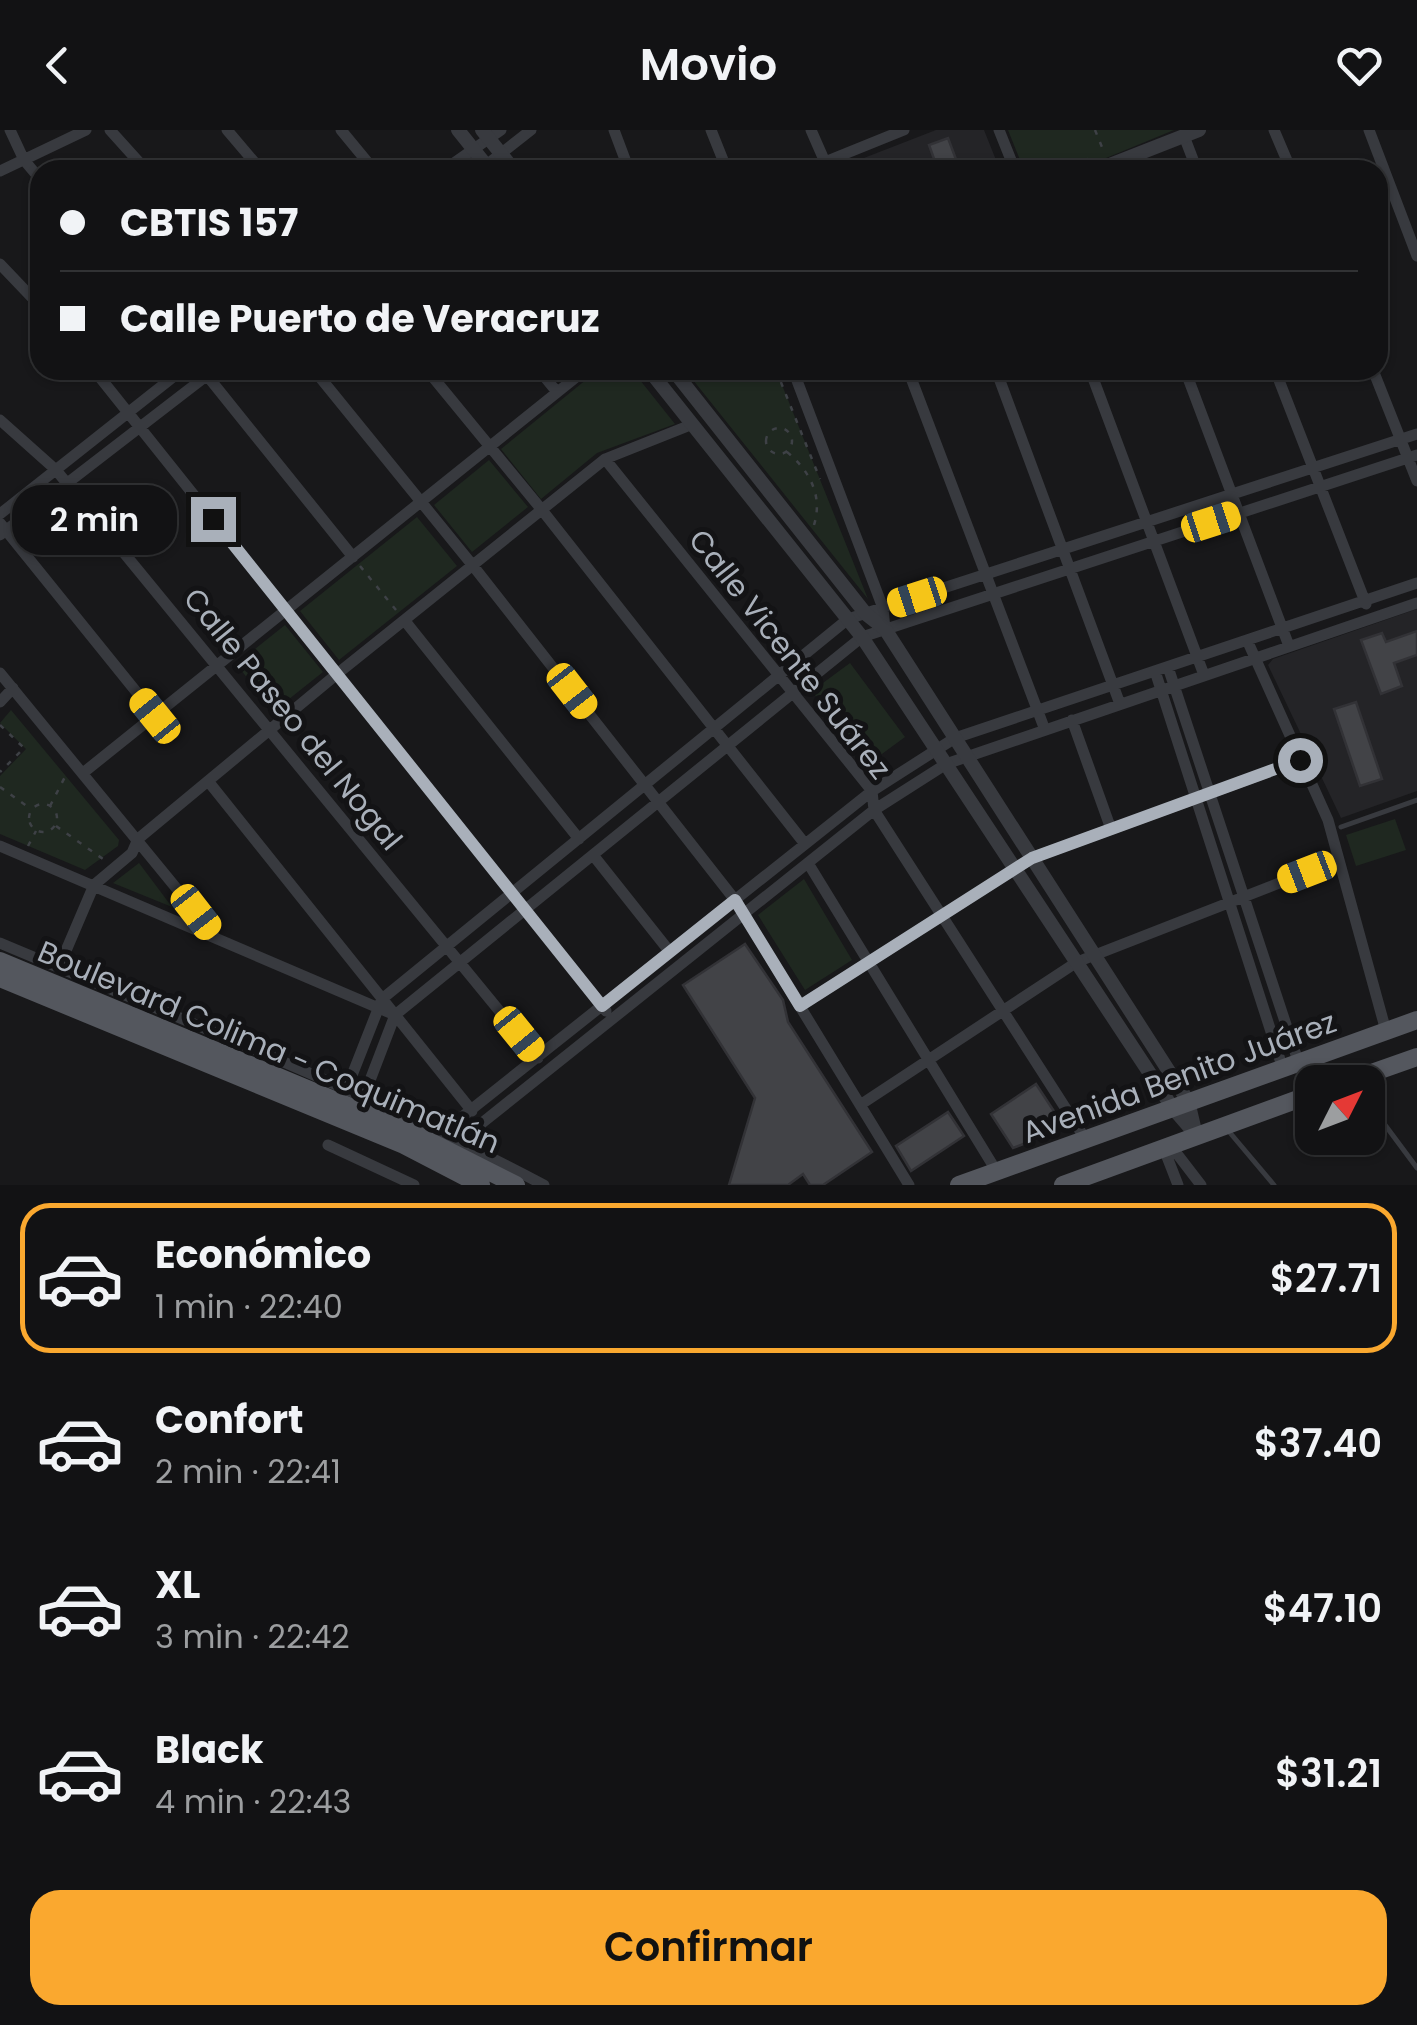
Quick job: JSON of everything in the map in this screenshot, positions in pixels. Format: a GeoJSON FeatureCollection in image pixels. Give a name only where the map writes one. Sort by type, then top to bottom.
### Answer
{"type":"FeatureCollection","features":[{"type":"Feature","properties":{"kind":"main road","name":"Boulevard Colima - Coquimatlán"},"geometry":{"type":"LineString","coordinates":[[0,960],[413,1132],[516,1185]]}},
{"type":"Feature","properties":{"kind":"main road","name":"Boulevard Colima - Coquimatlán"},"geometry":{"type":"LineString","coordinates":[[0,978],[404,1145],[481,1185]]}},
{"type":"Feature","properties":{"kind":"main road","name":"Avenida Benito Juárez"},"geometry":{"type":"LineString","coordinates":[[958,1185],[1417,1020]]}},
{"type":"Feature","properties":{"kind":"main road","name":"Avenida Benito Juárez"},"geometry":{"type":"LineString","coordinates":[[1385,1069],[1417,1057]]}},
{"type":"Feature","properties":{"kind":"main road","name":"Avenida Benito Juárez"},"geometry":{"type":"LineString","coordinates":[[1063,1185],[1295,1100]]}},
{"type":"Feature","properties":{"kind":"street"},"geometry":{"type":"LineString","coordinates":[[10,130],[30,167]]}},
{"type":"Feature","properties":{"kind":"street"},"geometry":{"type":"LineString","coordinates":[[0,171],[86,130]]}},
{"type":"Feature","properties":{"kind":"street"},"geometry":{"type":"LineString","coordinates":[[110,130],[137,160]]}},
{"type":"Feature","properties":{"kind":"street"},"geometry":{"type":"LineString","coordinates":[[227,130],[252,160]]}},
{"type":"Feature","properties":{"kind":"street"},"geometry":{"type":"LineString","coordinates":[[341,130],[366,160]]}},
{"type":"Feature","properties":{"kind":"street"},"geometry":{"type":"LineString","coordinates":[[458,130],[480,160]]}},
{"type":"Feature","properties":{"kind":"street"},"geometry":{"type":"LineString","coordinates":[[496,160],[531,130]]}},
{"type":"Feature","properties":{"kind":"street"},"geometry":{"type":"LineString","coordinates":[[614,130],[625,160]]}},
{"type":"Feature","properties":{"kind":"street"},"geometry":{"type":"LineString","coordinates":[[711,130],[722,160]]}},
{"type":"Feature","properties":{"kind":"street"},"geometry":{"type":"LineString","coordinates":[[811,130],[824,160]]}},
{"type":"Feature","properties":{"kind":"street"},"geometry":{"type":"LineString","coordinates":[[830,160],[904,130]]}},
{"type":"Feature","properties":{"kind":"street"},"geometry":{"type":"LineString","coordinates":[[1000,130],[1010,160]]}},
{"type":"Feature","properties":{"kind":"street"},"geometry":{"type":"LineString","coordinates":[[1111,160],[1199,130]]}},
{"type":"Feature","properties":{"kind":"street"},"geometry":{"type":"LineString","coordinates":[[1274,130],[1287,160]]}},
{"type":"Feature","properties":{"kind":"street"},"geometry":{"type":"LineString","coordinates":[[1369,130],[1380,160]]}},
{"type":"Feature","properties":{"kind":"street"},"geometry":{"type":"LineString","coordinates":[[459,160],[491,133],[506,160]]}},
{"type":"Feature","properties":{"kind":"street"},"geometry":{"type":"LineString","coordinates":[[1184,136],[1193,160]]}},
{"type":"Feature","properties":{"kind":"street"},"geometry":{"type":"LineString","coordinates":[[1388,180],[1417,256]]}},
{"type":"Feature","properties":{"kind":"street"},"geometry":{"type":"LineString","coordinates":[[0,264],[30,296]]}},
{"type":"Feature","properties":{"kind":"street"},"geometry":{"type":"LineString","coordinates":[[102,380],[612,1019]]}},
{"type":"Feature","properties":{"kind":"street"},"geometry":{"type":"LineString","coordinates":[[0,514],[169,380]]}},
{"type":"Feature","properties":{"kind":"street"},"geometry":{"type":"LineString","coordinates":[[155,716],[2,530],[198,380]]}},
{"type":"Feature","properties":{"kind":"street"},"geometry":{"type":"LineString","coordinates":[[214,380],[352,557]]}},
{"type":"Feature","properties":{"kind":"street"},"geometry":{"type":"LineString","coordinates":[[322,380],[735,900],[909,1185]]}},
{"type":"Feature","properties":{"kind":"street"},"geometry":{"type":"LineString","coordinates":[[434,380],[805,844]]}},
{"type":"Feature","properties":{"kind":"street"},"geometry":{"type":"LineString","coordinates":[[548,380],[558,392]]}},
{"type":"Feature","properties":{"kind":"street"},"geometry":{"type":"LineString","coordinates":[[83,773],[573,380]]}},
{"type":"Feature","properties":{"kind":"street"},"geometry":{"type":"LineString","coordinates":[[658,380],[862,637],[1076,962],[1180,1104]]}},
{"type":"Feature","properties":{"kind":"street"},"geometry":{"type":"LineString","coordinates":[[681,380],[866,614],[886,629],[1094,955],[1197,1136]]}},
{"type":"Feature","properties":{"kind":"street"},"geometry":{"type":"LineString","coordinates":[[797,380],[883,608],[886,629]]}},
{"type":"Feature","properties":{"kind":"street"},"geometry":{"type":"LineString","coordinates":[[912,380],[1045,730]]}},
{"type":"Feature","properties":{"kind":"street"},"geometry":{"type":"LineString","coordinates":[[1000,380],[1120,704]]}},
{"type":"Feature","properties":{"kind":"street"},"geometry":{"type":"LineString","coordinates":[[1094,380],[1204,675]]}},
{"type":"Feature","properties":{"kind":"street"},"geometry":{"type":"LineString","coordinates":[[1189,380],[1290,646]]}},
{"type":"Feature","properties":{"kind":"street"},"geometry":{"type":"LineString","coordinates":[[1279,380],[1372,618]]}},
{"type":"Feature","properties":{"kind":"street"},"geometry":{"type":"LineString","coordinates":[[1377,380],[1413,456],[1417,482]]}},
{"type":"Feature","properties":{"kind":"street","name":"Calle Paseo del Nogal"},"geometry":{"type":"LineString","coordinates":[[0,420],[56,470],[538,1058]]}},
{"type":"Feature","properties":{"kind":"street"},"geometry":{"type":"LineString","coordinates":[[59,967],[94,886],[132,853],[138,840],[208,780],[605,460],[693,424]]}},
{"type":"Feature","properties":{"kind":"street"},"geometry":{"type":"LineString","coordinates":[[347,1088],[380,1003],[848,620],[1417,434]]}},
{"type":"Feature","properties":{"kind":"street"},"geometry":{"type":"LineString","coordinates":[[364,1096],[396,1015],[862,637],[1413,456]]}},
{"type":"Feature","properties":{"kind":"street","name":"Calle Vicente Suárez"},"geometry":{"type":"LineString","coordinates":[[605,460],[872,791],[874,810],[1086,1140]]}},
{"type":"Feature","properties":{"kind":"street"},"geometry":{"type":"LineString","coordinates":[[443,1132],[872,791],[955,738],[1417,583]]}},
{"type":"Feature","properties":{"kind":"street"},"geometry":{"type":"LineString","coordinates":[[482,1152],[476,1132],[482,1123],[874,810],[946,764],[1417,603]]}},
{"type":"Feature","properties":{"kind":"street"},"geometry":{"type":"LineString","coordinates":[[406,621],[579,839]]}},
{"type":"Feature","properties":{"kind":"street"},"geometry":{"type":"LineString","coordinates":[[1247,640],[1328,820],[1386,1032]]}},
{"type":"Feature","properties":{"kind":"street"},"geometry":{"type":"LineString","coordinates":[[1161,669],[1174,686],[1244,896],[1291,1067]]}},
{"type":"Feature","properties":{"kind":"street"},"geometry":{"type":"LineString","coordinates":[[1161,669],[1161,690],[1196,798],[1291,1067]]}},
{"type":"Feature","properties":{"kind":"street"},"geometry":{"type":"LineString","coordinates":[[0,673],[216,936]]}},
{"type":"Feature","properties":{"kind":"street"},"geometry":{"type":"LineString","coordinates":[[0,702],[13,688]]}},
{"type":"Feature","properties":{"kind":"street"},"geometry":{"type":"LineString","coordinates":[[1072,720],[1111,829]]}},
{"type":"Feature","properties":{"kind":"street"},"geometry":{"type":"LineString","coordinates":[[800,1006],[1032,858],[1300,760]]}},
{"type":"Feature","properties":{"kind":"street"},"geometry":{"type":"LineString","coordinates":[[208,780],[380,1003]]}},
{"type":"Feature","properties":{"kind":"street"},"geometry":{"type":"LineString","coordinates":[[0,846],[380,1003],[396,1015],[472,1111]]}},
{"type":"Feature","properties":{"kind":"street"},"geometry":{"type":"LineString","coordinates":[[593,855],[670,952]]}},
{"type":"Feature","properties":{"kind":"street"},"geometry":{"type":"LineString","coordinates":[[860,1106],[1076,962],[1338,860]]}},
{"type":"Feature","properties":{"kind":"street"},"geometry":{"type":"LineString","coordinates":[[808,863],[997,1172]]}},
{"type":"Feature","properties":{"kind":"street"},"geometry":{"type":"LineString","coordinates":[[695,932],[705,945]]}},
{"type":"Feature","properties":{"kind":"street"},"geometry":{"type":"LineString","coordinates":[[0,943],[347,1088],[544,1185]]}},
{"type":"Feature","properties":{"kind":"street"},"geometry":{"type":"LineString","coordinates":[[328,1145],[414,1185]]}},
{"type":"Feature","properties":{"kind":"street"},"geometry":{"type":"LineString","coordinates":[[1167,1147],[1178,1185]]}},
{"type":"Feature","properties":{"kind":"street"},"geometry":{"type":"LineString","coordinates":[[1167,1147],[1201,1185]]}},
{"type":"Feature","properties":{"kind":"lane"},"geometry":{"type":"LineString","coordinates":[[1341,827],[1417,800]]}},
{"type":"Feature","properties":{"kind":"lane"},"geometry":{"type":"LineString","coordinates":[[1385,1125],[1417,1168]]}},
{"type":"Feature","properties":{"kind":"lane"},"geometry":{"type":"LineString","coordinates":[[1225,1126],[1274,1185]]}},
{"type":"Feature","properties":{"kind":"path"},"geometry":{"type":"LineString","coordinates":[[1095,130],[1101,160]]}},
{"type":"Feature","properties":{"kind":"path"},"geometry":{"type":"LineString","coordinates":[[780,380],[824,488],[813,484]]}},
{"type":"Feature","properties":{"kind":"path"},"geometry":{"type":"LineString","coordinates":[[787,430],[796,418]]}},
{"type":"Feature","properties":{"kind":"path"},"geometry":{"type":"LineString","coordinates":[[772,430],[787,430],[793,443],[787,452],[774,454],[766,442],[772,430]]}},
{"type":"Feature","properties":{"kind":"path"},"geometry":{"type":"LineString","coordinates":[[787,452],[813,484],[818,506],[812,529]]}},
{"type":"Feature","properties":{"kind":"path"},"geometry":{"type":"LineString","coordinates":[[352,557],[406,621]]}},
{"type":"Feature","properties":{"kind":"path"},"geometry":{"type":"LineString","coordinates":[[0,725],[24,748],[0,772]]}},
{"type":"Feature","properties":{"kind":"path"},"geometry":{"type":"LineString","coordinates":[[50,806],[68,772]]}},
{"type":"Feature","properties":{"kind":"path"},"geometry":{"type":"LineString","coordinates":[[0,787],[32,810]]}},
{"type":"Feature","properties":{"kind":"path"},"geometry":{"type":"LineString","coordinates":[[42,804],[50,806],[56,813],[55,825],[46,831],[37,830],[30,820],[32,810],[42,804]]}},
{"type":"Feature","properties":{"kind":"path"},"geometry":{"type":"LineString","coordinates":[[55,825],[106,861]]}},
{"type":"Feature","properties":{"kind":"path"},"geometry":{"type":"LineString","coordinates":[[26,850],[37,830]]}},
{"type":"Feature","properties":{"kind":"shaded area"},"geometry":{"type":"Polygon","coordinates":[[[936,130],[984,130],[996,160],[859,160],[936,130]]]}},
{"type":"Feature","properties":{"kind":"shaded area"},"geometry":{"type":"Polygon","coordinates":[[[1008,130],[1174,130],[1101,160],[1020,160],[1008,130]]]}},
{"type":"Feature","properties":{"kind":"shaded area"},"geometry":{"type":"Polygon","coordinates":[[[586,380],[640,380],[675,424],[597,453],[541,499],[501,449],[586,380]]]}},
{"type":"Feature","properties":{"kind":"shaded area"},"geometry":{"type":"Polygon","coordinates":[[[693,380],[780,380],[868,599],[693,380]]]}},
{"type":"Feature","properties":{"kind":"shaded area"},"geometry":{"type":"Polygon","coordinates":[[[489,460],[528,507],[472,552],[434,505],[489,460]]]}},
{"type":"Feature","properties":{"kind":"shaded area"},"geometry":{"type":"Polygon","coordinates":[[[417,517],[457,566],[339,660],[300,611],[417,517]]]}},
{"type":"Feature","properties":{"kind":"shaded area"},"geometry":{"type":"Polygon","coordinates":[[[1417,609],[1417,791],[1341,818],[1268,665],[1273,659],[1417,609]]]}},
{"type":"Feature","properties":{"kind":"shaded area"},"geometry":{"type":"Polygon","coordinates":[[[285,625],[323,672],[274,711],[236,664],[285,625]]]}},
{"type":"Feature","properties":{"kind":"shaded area"},"geometry":{"type":"Polygon","coordinates":[[[850,663],[905,737],[867,765],[812,691],[850,663]]]}},
{"type":"Feature","properties":{"kind":"shaded area"},"geometry":{"type":"Polygon","coordinates":[[[11,710],[119,840],[118,846],[85,870],[0,834],[0,776],[26,749],[0,723],[11,710]]]}},
{"type":"Feature","properties":{"kind":"shaded area"},"geometry":{"type":"Polygon","coordinates":[[[1395,819],[1406,850],[1356,866],[1346,835],[1395,819]]]}},
{"type":"Feature","properties":{"kind":"shaded area"},"geometry":{"type":"Polygon","coordinates":[[[139,863],[172,907],[113,883],[139,863]]]}},
{"type":"Feature","properties":{"kind":"shaded area"},"geometry":{"type":"Polygon","coordinates":[[[804,879],[852,960],[805,990],[758,915],[804,879]]]}},
{"type":"Feature","properties":{"kind":"building"},"geometry":{"type":"Polygon","coordinates":[[[948,138],[956,160],[934,160],[929,145],[948,138]]]}},
{"type":"Feature","properties":{"kind":"building"},"geometry":{"type":"Polygon","coordinates":[[[1417,631],[1417,655],[1394,663],[1402,686],[1381,694],[1361,640],[1382,633],[1386,642],[1417,631]]]}},
{"type":"Feature","properties":{"kind":"building"},"geometry":{"type":"Polygon","coordinates":[[[1356,702],[1382,779],[1360,786],[1334,709],[1356,702]]]}},
{"type":"Feature","properties":{"kind":"building"},"geometry":{"type":"Polygon","coordinates":[[[745,944],[783,1000],[788,1022],[872,1152],[823,1185],[810,1185],[803,1174],[788,1185],[729,1185],[755,1098],[683,985],[745,944]]]}},
{"type":"Feature","properties":{"kind":"building"},"geometry":{"type":"Polygon","coordinates":[[[1036,1084],[1065,1128],[1013,1148],[991,1114],[1036,1084]]]}},
{"type":"Feature","properties":{"kind":"building"},"geometry":{"type":"Polygon","coordinates":[[[948,1112],[964,1136],[911,1171],[896,1146],[948,1112]]]}},
{"type":"Feature","properties":{"kind":"route"},"geometry":{"type":"LineString","coordinates":[[213,519],[602,1006],[735,900],[800,1006],[1032,858],[1300,760]]}}]}
